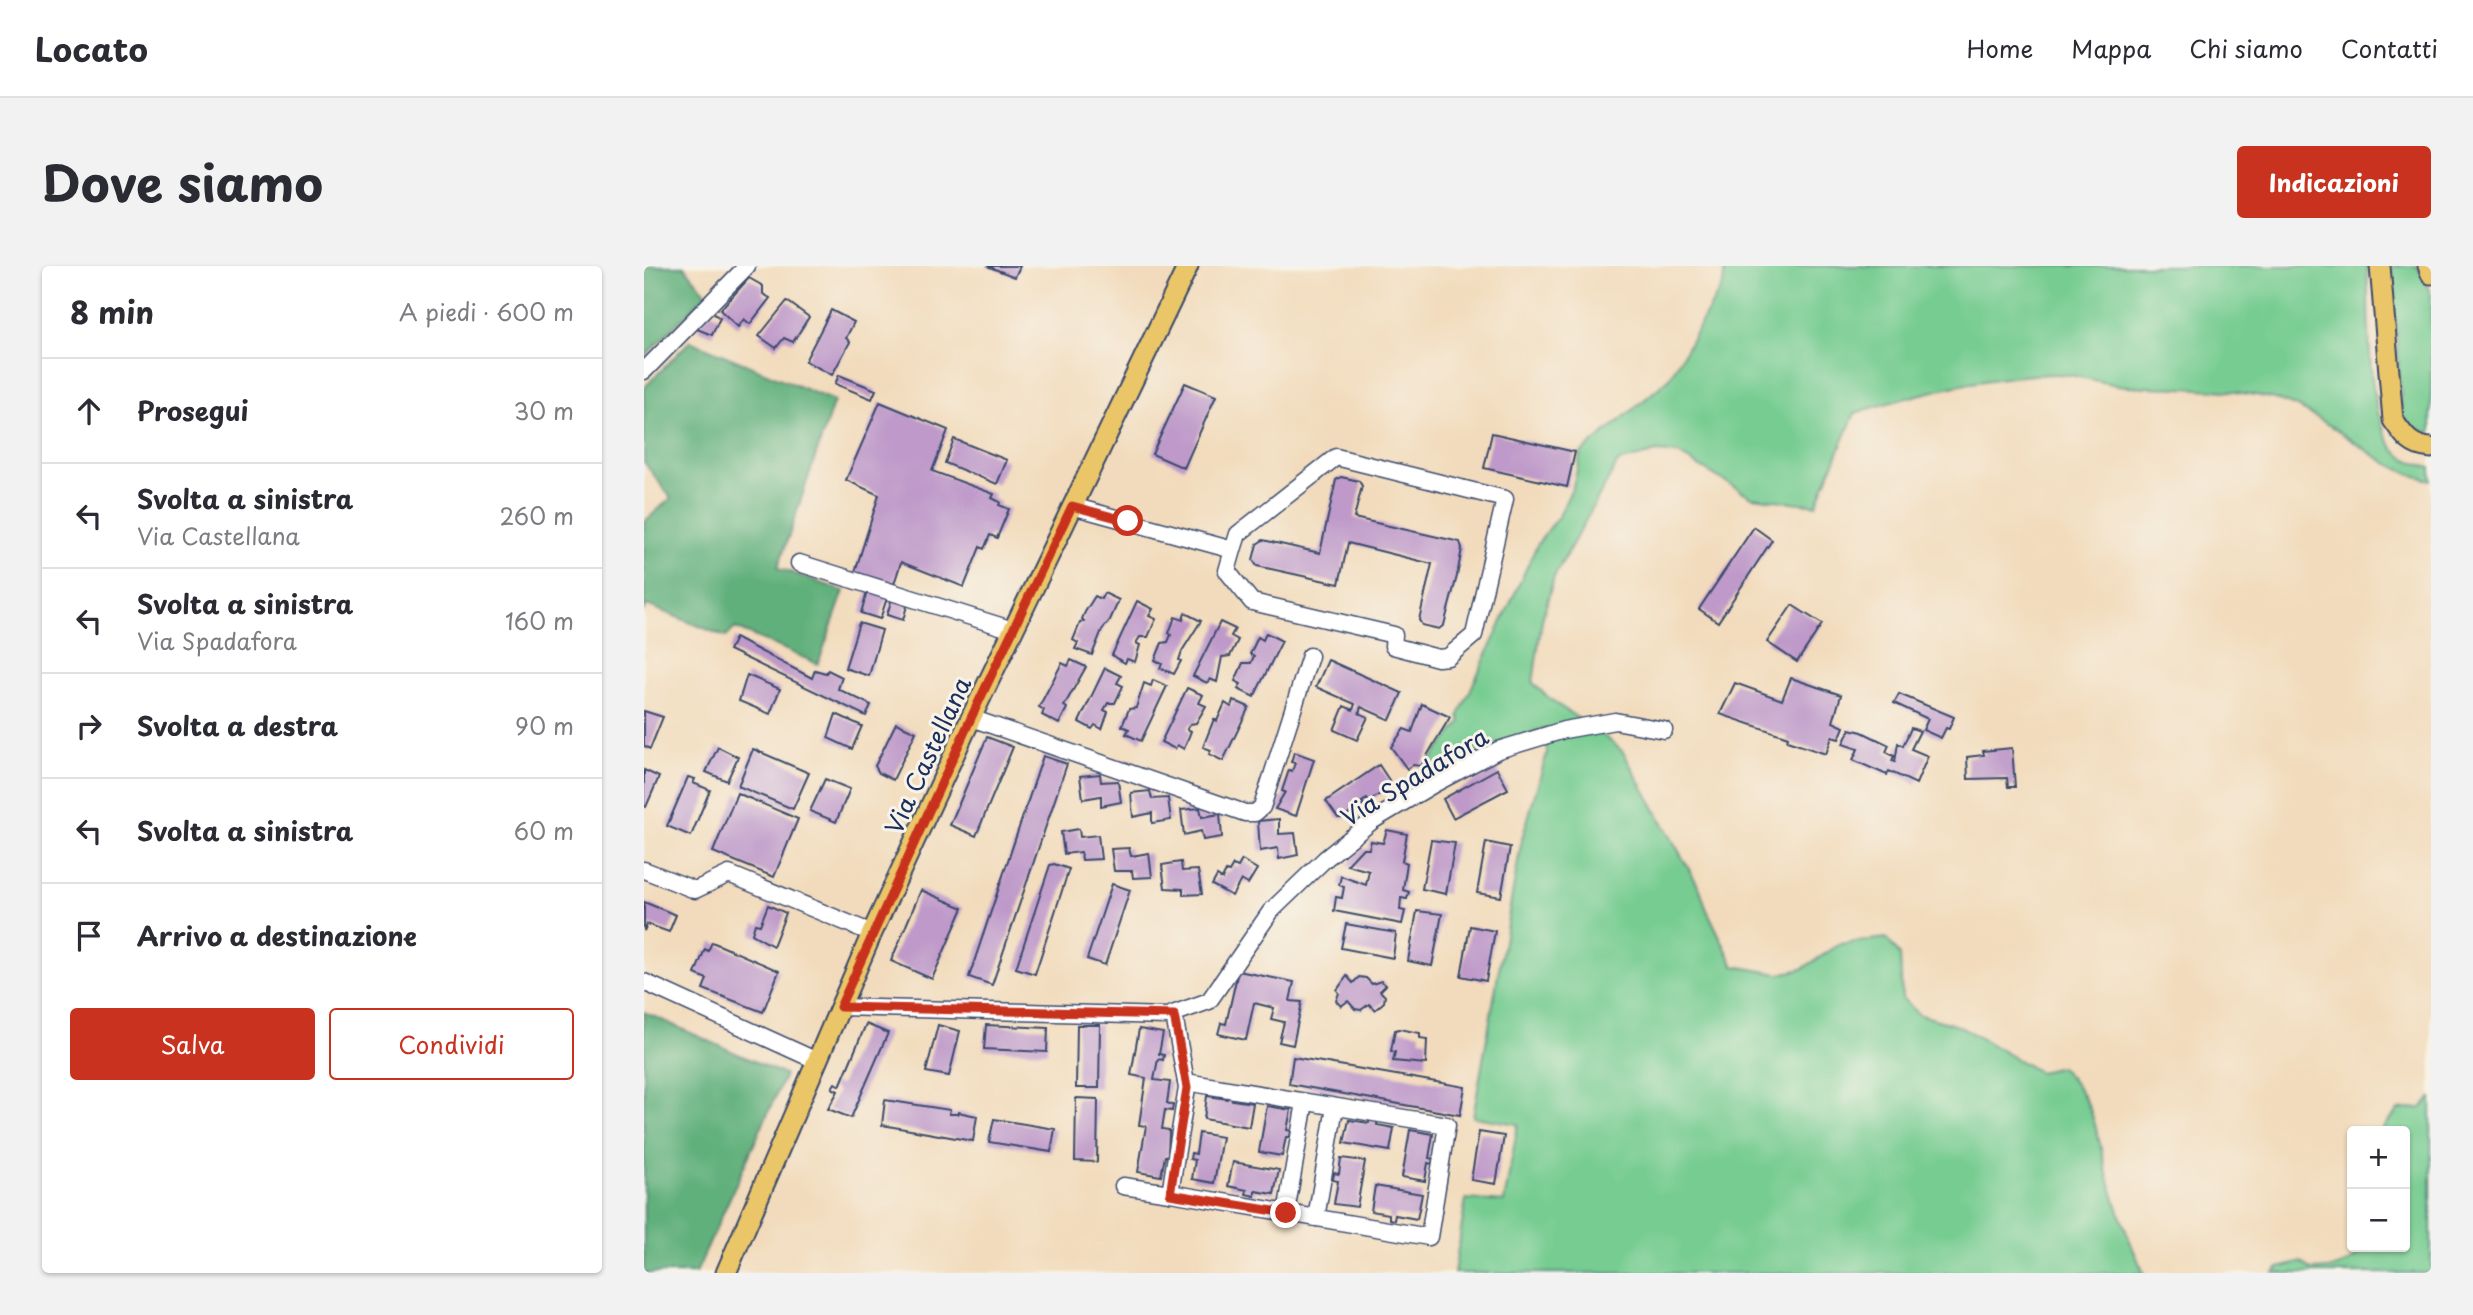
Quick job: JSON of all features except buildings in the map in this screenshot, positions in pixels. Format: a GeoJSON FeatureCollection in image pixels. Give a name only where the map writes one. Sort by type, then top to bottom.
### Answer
{"type":"FeatureCollection","features":[{"type":"Feature","properties":{"kind":"main road","name":"Via Castellana"},"geometry":{"type":"LineString","coordinates":[[726,1273],[872,933],[971,718],[1188,266]]}},
{"type":"Feature","properties":{"kind":"main road"},"geometry":{"type":"LineString","coordinates":[[2380,266],[2393,421],[2404,437],[2418,447],[2431,448]]}},
{"type":"Feature","properties":{"kind":"main road"},"geometry":{"type":"LineString","coordinates":[[2428,266],[2431,274]]}},
{"type":"Feature","properties":{"kind":"street"},"geometry":{"type":"LineString","coordinates":[[644,371],[747,266]]}},
{"type":"Feature","properties":{"kind":"street"},"geometry":{"type":"LineString","coordinates":[[1336,457],[1505,499],[1474,635],[1448,657],[1438,658],[1393,646],[1394,635],[1252,602],[1227,571],[1233,550],[1238,534],[1336,457]]}},
{"type":"Feature","properties":{"kind":"street"},"geometry":{"type":"LineString","coordinates":[[1072,506],[1233,550]]}},
{"type":"Feature","properties":{"kind":"street"},"geometry":{"type":"LineString","coordinates":[[799,563],[1013,630]]}},
{"type":"Feature","properties":{"kind":"street"},"geometry":{"type":"LineString","coordinates":[[971,718],[1245,813],[1255,813],[1262,807],[1310,656]]}},
{"type":"Feature","properties":{"kind":"street","name":"Via Spadafora"},"geometry":{"type":"LineString","coordinates":[[840,1007],[1174,1015],[1209,1001],[1271,911],[1325,859],[1372,821],[1434,784],[1498,750],[1564,730],[1615,721],[1664,730]]}},
{"type":"Feature","properties":{"kind":"street"},"geometry":{"type":"LineString","coordinates":[[644,870],[695,890],[729,874],[872,933]]}},
{"type":"Feature","properties":{"kind":"street"},"geometry":{"type":"LineString","coordinates":[[644,982],[817,1061]]}},
{"type":"Feature","properties":{"kind":"street"},"geometry":{"type":"LineString","coordinates":[[1170,1194],[1186,1082],[1174,1015]]}},
{"type":"Feature","properties":{"kind":"street"},"geometry":{"type":"LineString","coordinates":[[1123,1186],[1429,1237],[1447,1125],[1186,1082]]}},
{"type":"Feature","properties":{"kind":"street"},"geometry":{"type":"LineString","coordinates":[[1286,1213],[1305,1102]]}},
{"type":"Feature","properties":{"kind":"street"},"geometry":{"type":"LineString","coordinates":[[1316,1218],[1335,1107]]}},
{"type":"Feature","properties":{"kind":"green space"},"geometry":{"type":"Polygon","coordinates":[[[644,266],[684,266],[707,294],[644,357],[644,266]]]}},
{"type":"Feature","properties":{"kind":"green space"},"geometry":{"type":"Polygon","coordinates":[[[1725,266],[2367,266],[2370,360],[2377,408],[2384,430],[2396,452],[2415,463],[2431,468],[2431,480],[2411,474],[2373,455],[2301,409],[2262,396],[2118,385],[2063,374],[2003,378],[1928,392],[1855,413],[1816,505],[1752,497],[1678,454],[1657,452],[1618,462],[1554,577],[1542,620],[1533,683],[1554,702],[1623,752],[1700,889],[1734,966],[1779,974],[1802,969],[1840,944],[1886,938],[1900,955],[1902,998],[1918,1014],[1961,1027],[2039,1072],[2060,1067],[2080,1091],[2092,1115],[2114,1196],[2144,1273],[1454,1273],[1466,1199],[1504,1202],[1518,1124],[1473,1117],[1522,839],[1547,753],[1545,728],[1455,759],[1437,771],[1429,762],[1461,722],[1459,715],[1537,545],[1560,514],[1573,486],[1581,453],[1669,379],[1723,285],[1725,266]]]}},
{"type":"Feature","properties":{"kind":"green space"},"geometry":{"type":"Polygon","coordinates":[[[2392,266],[2417,266],[2431,294],[2431,433],[2412,427],[2402,415],[2392,266]]]}},
{"type":"Feature","properties":{"kind":"green space"},"geometry":{"type":"Polygon","coordinates":[[[690,341],[834,401],[778,568],[844,591],[818,664],[735,628],[726,637],[647,605],[644,611],[644,522],[671,498],[644,462],[644,388],[690,341]]]}},
{"type":"Feature","properties":{"kind":"green space"},"geometry":{"type":"Polygon","coordinates":[[[644,1012],[785,1075],[696,1273],[644,1273],[644,1012]]]}},
{"type":"Feature","properties":{"kind":"green space"},"geometry":{"type":"Polygon","coordinates":[[[2431,1098],[2431,1273],[2274,1273],[2279,1268],[2302,1262],[2311,1270],[2335,1268],[2348,1263],[2360,1252],[2410,1252],[2410,1126],[2385,1126],[2398,1110],[2421,1108],[2431,1098]]]}},
{"type":"Feature","properties":{"kind":"route"},"geometry":{"type":"LineString","coordinates":[[1128,521],[1072,506],[971,718],[840,1007],[1174,1015],[1187,1088],[1170,1194],[1286,1213]]}}]}
